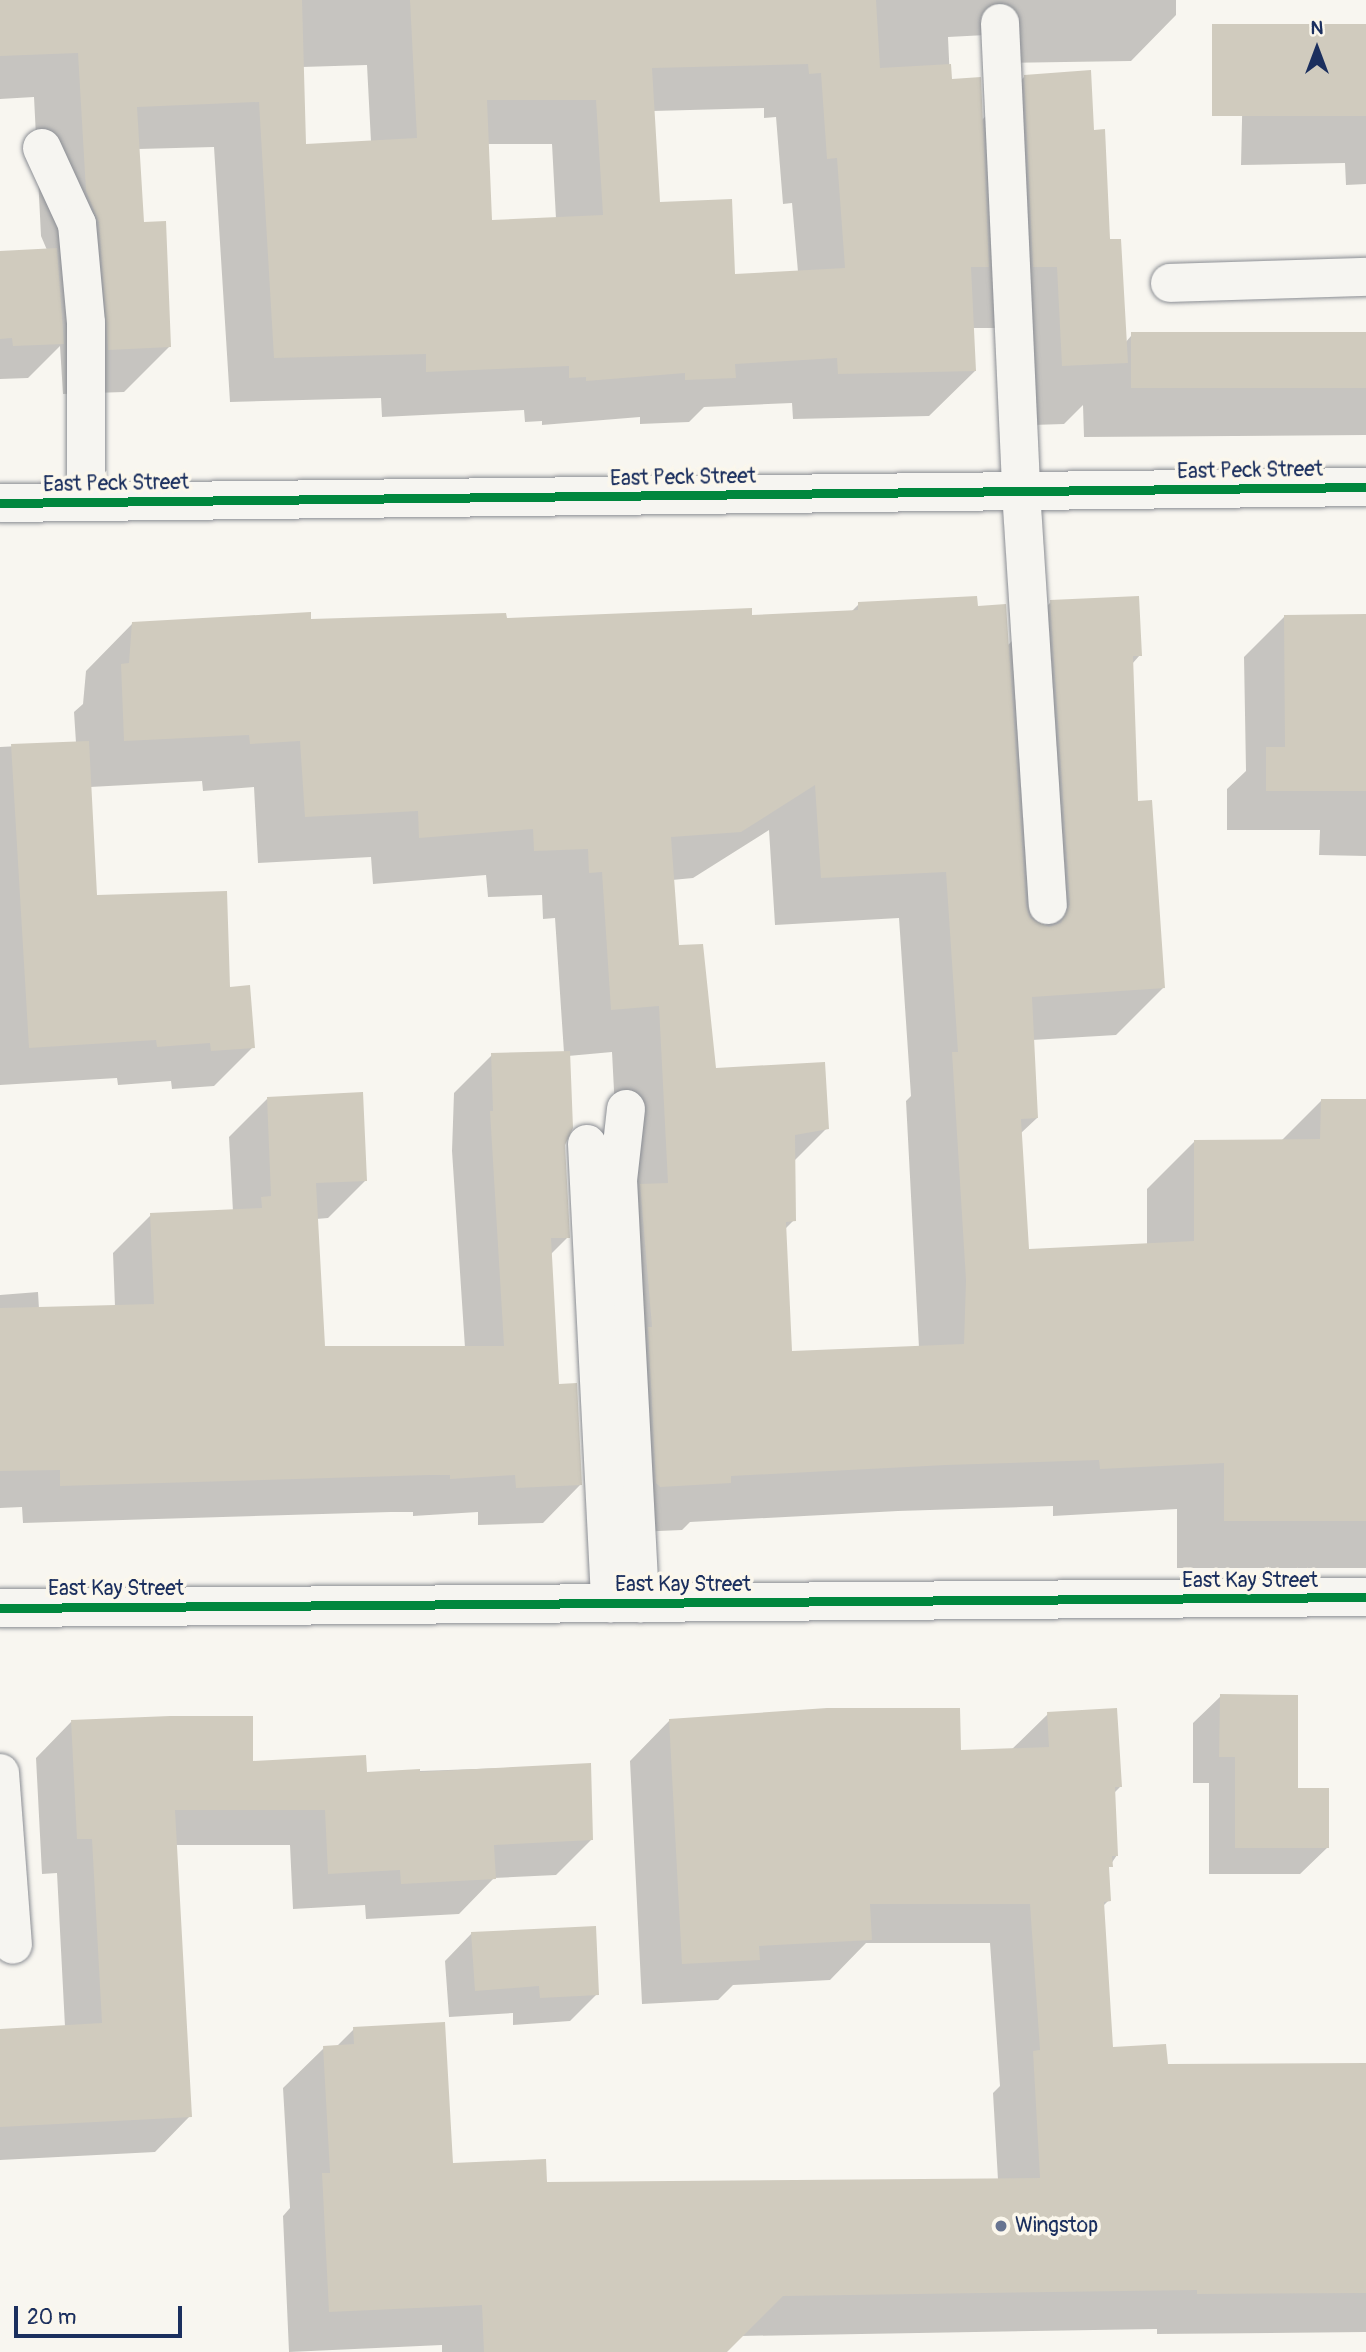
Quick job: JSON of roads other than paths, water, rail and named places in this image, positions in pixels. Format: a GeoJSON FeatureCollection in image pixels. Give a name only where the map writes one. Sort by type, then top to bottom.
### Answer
{"type":"FeatureCollection","features":[{"type":"Feature","properties":{"kind":"street"},"geometry":{"type":"LineString","coordinates":[[1000,23],[1021,491],[1048,905]]}},
{"type":"Feature","properties":{"kind":"street"},"geometry":{"type":"LineString","coordinates":[[42,148],[77,223],[86,323],[86,502]]}},
{"type":"Feature","properties":{"kind":"street"},"geometry":{"type":"LineString","coordinates":[[1170,283],[1366,276]]}},
{"type":"Feature","properties":{"kind":"street","name":"East Peck Street"},"geometry":{"type":"LineString","coordinates":[[0,503],[1366,488]]}},
{"type":"Feature","properties":{"kind":"street"},"geometry":{"type":"LineString","coordinates":[[625,1603],[618,1180],[626,1109]]}},
{"type":"Feature","properties":{"kind":"street"},"geometry":{"type":"LineString","coordinates":[[587,1144],[625,1603]]}},
{"type":"Feature","properties":{"kind":"street","name":"East Kay Street"},"geometry":{"type":"LineString","coordinates":[[0,1608],[1366,1597]]}},
{"type":"Feature","properties":{"kind":"street"},"geometry":{"type":"LineString","coordinates":[[0,1773],[13,1945]]}},
{"type":"Feature","properties":{"kind":"place","name":"Wingstop"},"geometry":{"type":"Point","coordinates":[1001,2226]}}]}
